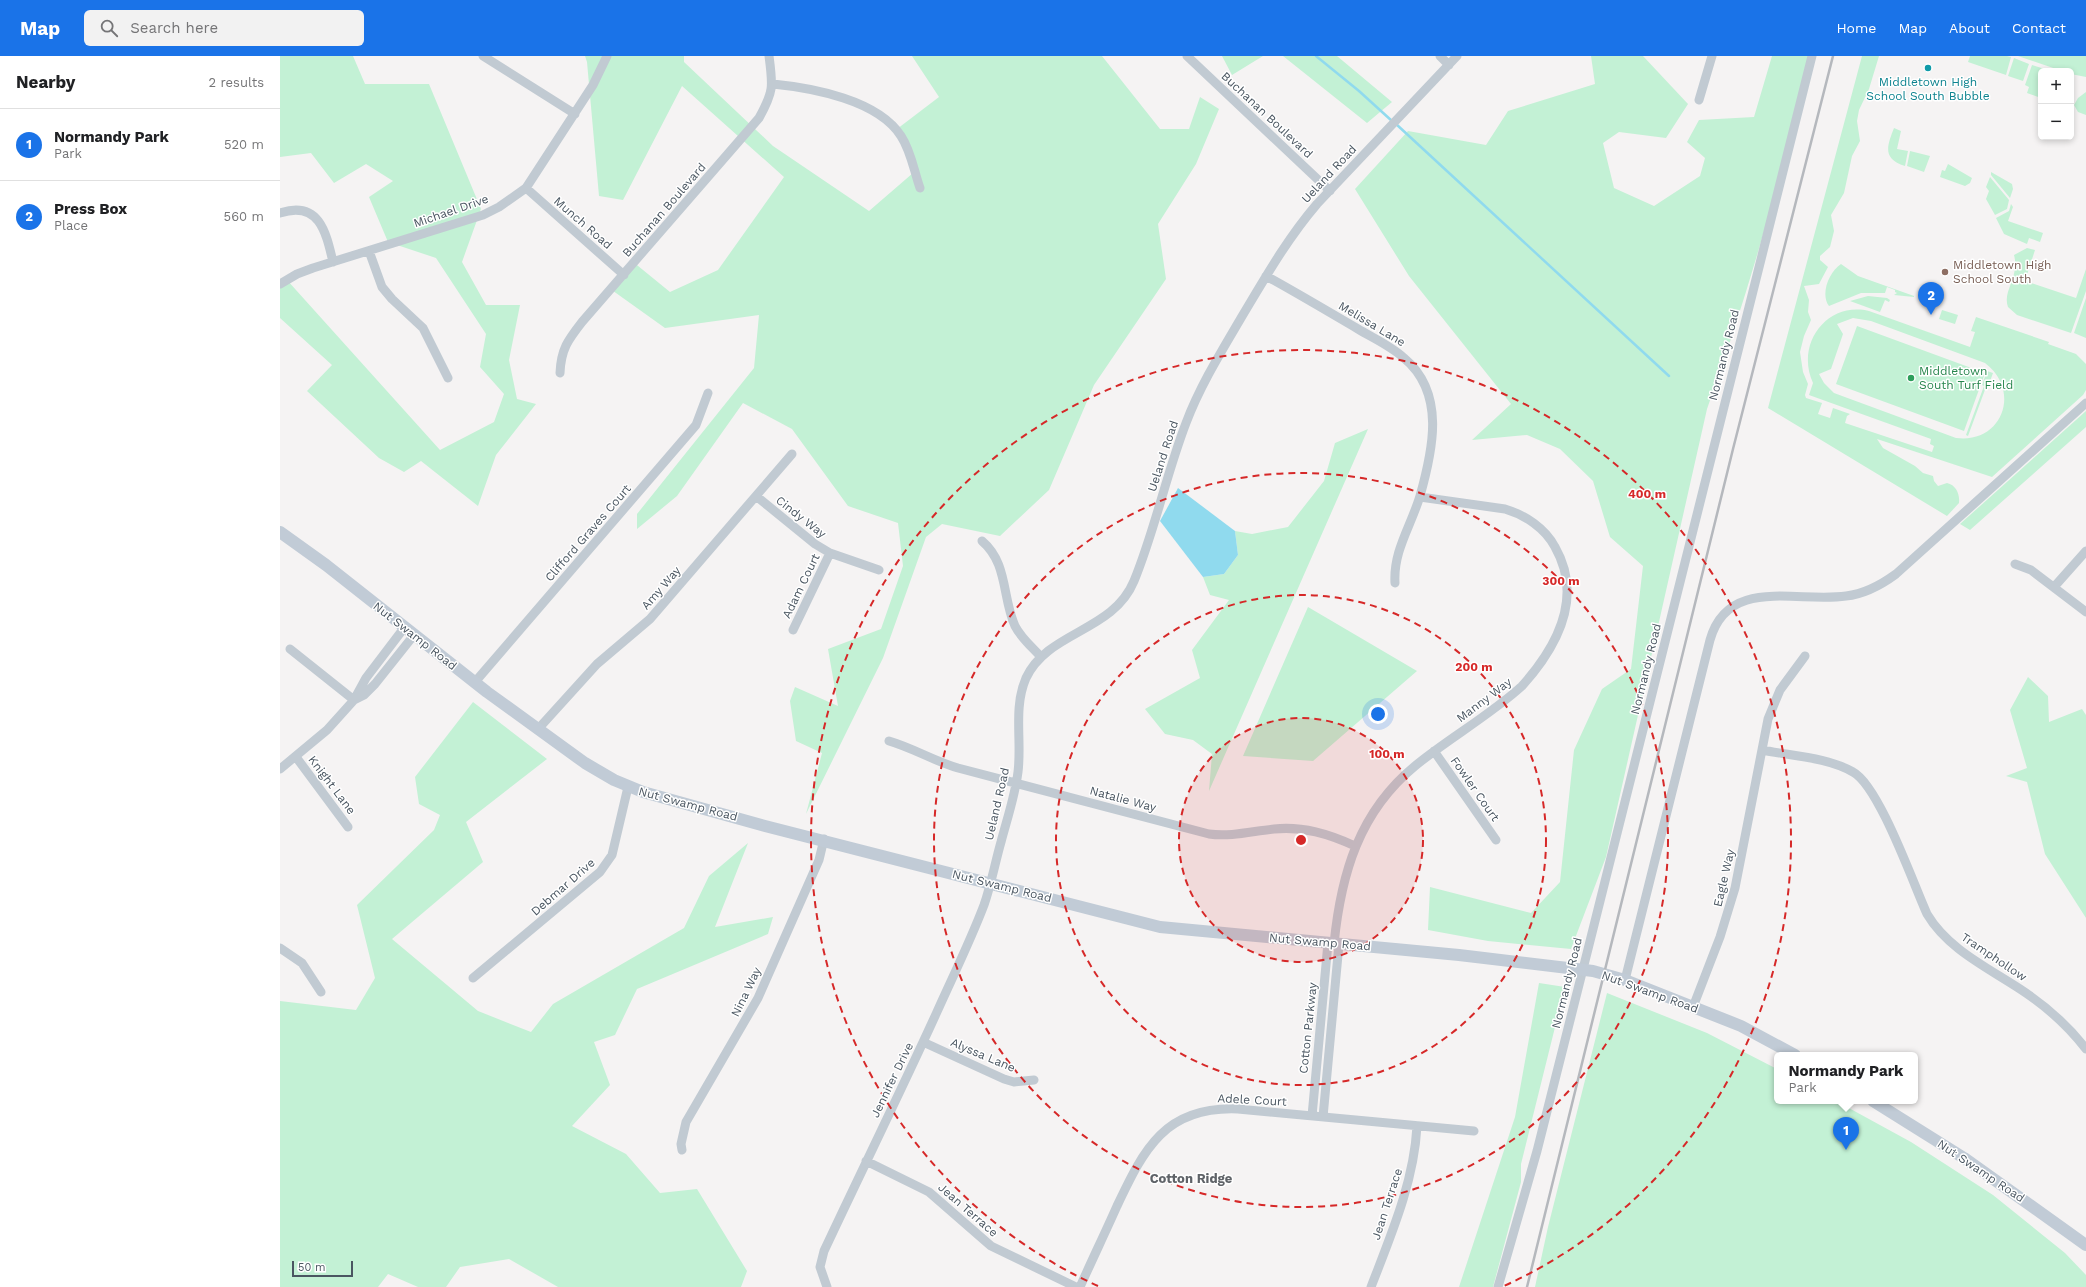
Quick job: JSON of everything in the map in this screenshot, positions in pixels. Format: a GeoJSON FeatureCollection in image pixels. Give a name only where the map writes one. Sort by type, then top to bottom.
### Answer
{"type":"FeatureCollection","features":[{"type":"Feature","properties":{"kind":"main road","name":"Nut Swamp Road"},"geometry":{"type":"LineString","coordinates":[[280,532],[326,565],[475,682],[539,728],[584,764],[628,787],[665,799],[1160,927],[1583,969],[1624,980],[1748,1029],[1790,1052]]}},
{"type":"Feature","properties":{"kind":"main road","name":"Nut Swamp Road"},"geometry":{"type":"LineString","coordinates":[[1879,1104],[1971,1162],[2086,1246]]}},
{"type":"Feature","properties":{"kind":"street"},"geometry":{"type":"LineString","coordinates":[[483,56],[575,114]]}},
{"type":"Feature","properties":{"kind":"street","name":"Michael Drive"},"geometry":{"type":"LineString","coordinates":[[280,284],[297,274],[483,215],[498,207],[526,188],[593,85],[607,56]]}},
{"type":"Feature","properties":{"kind":"street","name":"Buchanan Boulevard"},"geometry":{"type":"LineString","coordinates":[[560,373],[562,354],[569,339],[758,118],[769,97],[773,84],[769,56]]}},
{"type":"Feature","properties":{"kind":"street","name":"Buchanan Boulevard"},"geometry":{"type":"LineString","coordinates":[[1187,56],[1330,190]]}},
{"type":"Feature","properties":{"kind":"street"},"geometry":{"type":"LineString","coordinates":[[1440,56],[1449,64]]}},
{"type":"Feature","properties":{"kind":"street","name":"Ueland Road"},"geometry":{"type":"LineString","coordinates":[[990,883],[1016,783],[1019,762],[1020,700],[1028,676],[1041,657],[1106,617],[1119,606],[1128,595],[1140,565],[1193,405],[1211,369],[1266,276],[1296,229],[1330,190],[1457,56]]}},
{"type":"Feature","properties":{"kind":"street"},"geometry":{"type":"LineString","coordinates":[[1699,100],[1712,56]]}},
{"type":"Feature","properties":{"kind":"street","name":"Normandy Road"},"geometry":{"type":"LineString","coordinates":[[1498,1287],[1537,1151],[1812,56]]}},
{"type":"Feature","properties":{"kind":"street"},"geometry":{"type":"LineString","coordinates":[[773,84],[808,88],[836,95],[862,107],[886,121],[902,137],[920,188]]}},
{"type":"Feature","properties":{"kind":"street","name":"Munch Road"},"geometry":{"type":"LineString","coordinates":[[526,188],[624,275]]}},
{"type":"Feature","properties":{"kind":"street"},"geometry":{"type":"LineString","coordinates":[[280,213],[301,210],[315,216],[325,232],[333,262]]}},
{"type":"Feature","properties":{"kind":"street"},"geometry":{"type":"LineString","coordinates":[[369,251],[382,287],[392,299],[423,328],[448,378]]}},
{"type":"Feature","properties":{"kind":"street","name":"Melissa Lane"},"geometry":{"type":"LineString","coordinates":[[1266,276],[1396,352],[1412,365],[1424,381],[1430,396],[1434,418],[1430,451],[1420,497],[1397,555],[1394,567],[1395,583]]}},
{"type":"Feature","properties":{"kind":"street","name":"Clifford Graves Court"},"geometry":{"type":"LineString","coordinates":[[475,682],[696,425],[708,393]]}},
{"type":"Feature","properties":{"kind":"street"},"geometry":{"type":"LineString","coordinates":[[1624,980],[1710,640],[1720,617],[1732,606],[1752,598],[1846,596],[1878,586],[1896,574],[2086,403]]}},
{"type":"Feature","properties":{"kind":"street","name":"Amy Way"},"geometry":{"type":"LineString","coordinates":[[539,728],[596,664],[650,619],[792,454]]}},
{"type":"Feature","properties":{"kind":"street","name":"Cindy Way"},"geometry":{"type":"LineString","coordinates":[[756,496],[808,540],[830,553],[879,570]]}},
{"type":"Feature","properties":{"kind":"street","name":"Manny Way"},"geometry":{"type":"LineString","coordinates":[[1334,944],[1342,887],[1355,846],[1376,809],[1389,792],[1414,766],[1513,694],[1536,671],[1551,648],[1562,621],[1567,603],[1567,583],[1563,563],[1553,544],[1542,530],[1524,517],[1505,509],[1420,497]]}},
{"type":"Feature","properties":{"kind":"street"},"geometry":{"type":"LineString","coordinates":[[982,541],[994,552],[1000,563],[1010,611],[1016,628],[1024,640],[1041,657]]}},
{"type":"Feature","properties":{"kind":"street"},"geometry":{"type":"LineString","coordinates":[[2054,587],[2086,551]]}},
{"type":"Feature","properties":{"kind":"street","name":"Adam Court"},"geometry":{"type":"LineString","coordinates":[[793,630],[830,553]]}},
{"type":"Feature","properties":{"kind":"street"},"geometry":{"type":"LineString","coordinates":[[2014,564],[2031,570],[2086,612]]}},
{"type":"Feature","properties":{"kind":"street"},"geometry":{"type":"LineString","coordinates":[[280,769],[327,730],[354,700],[366,678],[409,631]]}},
{"type":"Feature","properties":{"kind":"street"},"geometry":{"type":"LineString","coordinates":[[290,649],[354,700]]}},
{"type":"Feature","properties":{"kind":"street","name":"Eagle Way"},"geometry":{"type":"LineString","coordinates":[[1693,1007],[1720,936],[1735,888],[1768,719],[1776,698],[1789,675],[1805,656]]}},
{"type":"Feature","properties":{"kind":"street","name":"Natalie Way"},"geometry":{"type":"LineString","coordinates":[[889,741],[911,748],[943,764],[1209,834],[1228,835],[1275,829],[1299,828],[1324,833],[1355,846]]}},
{"type":"Feature","properties":{"kind":"street","name":"Tramphollow"},"geometry":{"type":"LineString","coordinates":[[1762,750],[1835,764],[1855,773],[1862,778],[1877,798],[1927,914],[1945,938],[1956,948],[2042,1005],[2070,1030],[2086,1049]]}},
{"type":"Feature","properties":{"kind":"street","name":"Fowler Court"},"geometry":{"type":"LineString","coordinates":[[1434,751],[1496,840]]}},
{"type":"Feature","properties":{"kind":"street","name":"Knight Lane"},"geometry":{"type":"LineString","coordinates":[[296,757],[348,827]]}},
{"type":"Feature","properties":{"kind":"street","name":"Debmar Drive"},"geometry":{"type":"LineString","coordinates":[[473,978],[600,872],[612,855],[628,787]]}},
{"type":"Feature","properties":{"kind":"street","name":"Nina Way"},"geometry":{"type":"LineString","coordinates":[[682,1150],[681,1144],[686,1122],[758,998],[819,860],[824,839]]}},
{"type":"Feature","properties":{"kind":"street","name":"Jennifer Drive"},"geometry":{"type":"LineString","coordinates":[[827,1287],[821,1273],[821,1258],[923,1042],[984,904],[990,883]]}},
{"type":"Feature","properties":{"kind":"street","name":"Cotton Parkway"},"geometry":{"type":"LineString","coordinates":[[1312,1116],[1320,1033],[1334,944]]}},
{"type":"Feature","properties":{"kind":"street","name":"Cotton Parkway"},"geometry":{"type":"LineString","coordinates":[[1323,1117],[1331,1033],[1334,944]]}},
{"type":"Feature","properties":{"kind":"street"},"geometry":{"type":"LineString","coordinates":[[280,948],[302,963],[321,992]]}},
{"type":"Feature","properties":{"kind":"street"},"geometry":{"type":"LineString","coordinates":[[1320,1033],[1331,1033]]}},
{"type":"Feature","properties":{"kind":"street","name":"Alyssa Lane"},"geometry":{"type":"LineString","coordinates":[[923,1042],[1004,1079],[1014,1082],[1034,1080]]}},
{"type":"Feature","properties":{"kind":"street","name":"Adele Court"},"geometry":{"type":"LineString","coordinates":[[1080,1287],[1138,1162],[1152,1142],[1166,1129],[1194,1114],[1219,1109],[1238,1109],[1474,1131]]}},
{"type":"Feature","properties":{"kind":"street","name":"Jean Terrace"},"geometry":{"type":"LineString","coordinates":[[1371,1287],[1405,1192],[1415,1154],[1417,1126]]}},
{"type":"Feature","properties":{"kind":"street","name":"Jean Terrace"},"geometry":{"type":"LineString","coordinates":[[866,1161],[929,1192],[991,1246],[1076,1287]]}},
{"type":"Feature","properties":{"kind":"green space"},"geometry":{"type":"Polygon","coordinates":[[[280,56],[353,56],[365,84],[429,84],[481,209],[462,262],[486,305],[520,305],[509,360],[517,399],[536,404],[496,455],[478,506],[421,461],[404,472],[379,458],[307,391],[332,365],[280,318],[280,287],[287,280],[440,450],[494,422],[504,394],[480,367],[486,334],[436,258],[388,242],[369,197],[393,181],[366,164],[334,183],[311,153],[280,157],[280,56]]]}},
{"type":"Feature","properties":{"kind":"green space"},"geometry":{"type":"Polygon","coordinates":[[[585,56],[684,56],[684,62],[773,146],[869,211],[913,173],[897,129],[939,97],[912,56],[1102,56],[1160,129],[1189,129],[1200,97],[1219,109],[1196,164],[1158,224],[1166,279],[1094,385],[1049,490],[1000,536],[942,524],[926,537],[883,658],[806,814],[822,753],[796,741],[790,701],[795,687],[838,706],[828,649],[881,629],[903,566],[898,523],[848,506],[792,429],[743,403],[677,496],[637,529],[637,514],[754,368],[759,315],[665,328],[609,288],[632,261],[670,292],[718,270],[784,177],[682,86],[623,200],[599,196],[587,62],[585,56]]]}},
{"type":"Feature","properties":{"kind":"green space"},"geometry":{"type":"Polygon","coordinates":[[[1222,56],[1263,56],[1232,75],[1222,56]]]}},
{"type":"Feature","properties":{"kind":"green space"},"geometry":{"type":"Polygon","coordinates":[[[1283,56],[1337,56],[1392,102],[1367,123],[1283,56]]]}},
{"type":"Feature","properties":{"kind":"green space"},"geometry":{"type":"Polygon","coordinates":[[[1591,56],[1643,56],[1688,104],[1666,138],[1619,132],[1603,143],[1614,188],[1654,206],[1700,176],[1705,158],[1687,142],[1699,120],[1754,117],[1772,56],[1809,56],[1776,190],[1750,278],[1707,409],[1606,857],[1571,949],[1488,941],[1428,930],[1430,887],[1531,913],[1560,882],[1574,750],[1602,689],[1631,669],[1643,566],[1610,537],[1593,481],[1560,449],[1527,435],[1472,440],[1511,404],[1409,276],[1355,189],[1408,131],[1486,145],[1508,111],[1595,84],[1591,56]]]}},
{"type":"Feature","properties":{"kind":"green space"},"geometry":{"type":"Polygon","coordinates":[[[1862,56],[1879,56],[1869,89],[1859,110],[1857,121],[1860,141],[1852,156],[1844,193],[1831,215],[1834,231],[1830,247],[1820,256],[1820,260],[1828,267],[1819,284],[1804,286],[1809,300],[1808,312],[1811,320],[1804,336],[1800,352],[1803,372],[1808,384],[1805,395],[1806,398],[1822,403],[1818,414],[1830,418],[1833,408],[1850,414],[1847,416],[1845,423],[1932,452],[1934,446],[1930,444],[1931,439],[1809,395],[1813,383],[1809,368],[1808,354],[1812,340],[1818,329],[1828,319],[1840,313],[1854,310],[1869,311],[1970,347],[1975,332],[1971,331],[1976,317],[2049,342],[2048,344],[2076,354],[2086,364],[2086,390],[2083,395],[1992,477],[1877,439],[1883,448],[1915,466],[1923,473],[1933,476],[1934,481],[1938,486],[1947,483],[1955,488],[1959,496],[1959,503],[1947,516],[1768,408],[1862,56]],[[1853,318],[1837,324],[1843,334],[1831,369],[1819,374],[1824,383],[1834,393],[1956,438],[1972,438],[1985,433],[1995,424],[2002,413],[2004,401],[2003,387],[1996,375],[1985,363],[1871,321],[1853,318]]]}},
{"type":"Feature","properties":{"kind":"green space"},"geometry":{"type":"Polygon","coordinates":[[[1970,56],[2011,57],[2006,75],[1968,62],[1970,56]]]}},
{"type":"Feature","properties":{"kind":"green space"},"geometry":{"type":"Polygon","coordinates":[[[2018,56],[2086,56],[2086,77],[2074,75],[2074,68],[2053,68],[2018,56]]]}},
{"type":"Feature","properties":{"kind":"green space"},"geometry":{"type":"Polygon","coordinates":[[[2014,58],[2029,64],[2023,81],[2008,76],[2014,58]]]}},
{"type":"Feature","properties":{"kind":"green space"},"geometry":{"type":"Polygon","coordinates":[[[2032,65],[2042,68],[2038,68],[2038,97],[2027,93],[2029,87],[2025,85],[2032,65]]]}},
{"type":"Feature","properties":{"kind":"green space"},"geometry":{"type":"Polygon","coordinates":[[[2086,92],[2086,115],[2078,112],[2074,105],[2078,98],[2086,92]]]}},
{"type":"Feature","properties":{"kind":"green space"},"geometry":{"type":"Polygon","coordinates":[[[1894,128],[1901,131],[1897,149],[1908,151],[1905,166],[1893,160],[1888,151],[1888,146],[1894,128]]]}},
{"type":"Feature","properties":{"kind":"green space"},"geometry":{"type":"Polygon","coordinates":[[[1910,151],[1930,156],[1924,172],[1907,166],[1910,151]]]}},
{"type":"Feature","properties":{"kind":"green space"},"geometry":{"type":"Polygon","coordinates":[[[1948,164],[1972,178],[1970,183],[1965,186],[1940,177],[1942,170],[1945,171],[1948,164]]]}},
{"type":"Feature","properties":{"kind":"green space"},"geometry":{"type":"Polygon","coordinates":[[[1991,172],[2012,184],[2013,189],[2010,198],[1991,175],[1991,172]]]}},
{"type":"Feature","properties":{"kind":"green space"},"geometry":{"type":"Polygon","coordinates":[[[1990,177],[2009,200],[2007,209],[1995,215],[1986,199],[1989,191],[1986,187],[1990,177]]]}},
{"type":"Feature","properties":{"kind":"green space"},"geometry":{"type":"Polygon","coordinates":[[[2011,204],[2013,207],[2008,221],[2043,233],[2040,242],[2029,238],[2027,244],[2004,234],[1996,218],[2009,211],[2011,204]]]}},
{"type":"Feature","properties":{"kind":"green space"},"geometry":{"type":"Polygon","coordinates":[[[2027,248],[2035,250],[2025,281],[2076,298],[2086,269],[2086,291],[2071,333],[2017,315],[2008,307],[2007,295],[2015,270],[2014,255],[2027,248]]]}},
{"type":"Feature","properties":{"kind":"green space"},"geometry":{"type":"Polygon","coordinates":[[[1841,264],[1858,276],[1914,297],[1894,295],[1897,293],[1895,290],[1887,287],[1885,293],[1861,293],[1829,306],[1825,296],[1827,284],[1833,272],[1841,264]]]}},
{"type":"Feature","properties":{"kind":"green space"},"geometry":{"type":"Polygon","coordinates":[[[1868,296],[1887,298],[1890,300],[1889,302],[1885,300],[1880,312],[1850,301],[1868,296]]]}},
{"type":"Feature","properties":{"kind":"green space"},"geometry":{"type":"Polygon","coordinates":[[[2086,298],[2086,338],[2074,333],[2086,298]]]}},
{"type":"Feature","properties":{"kind":"green space"},"geometry":{"type":"Polygon","coordinates":[[[1942,310],[1958,315],[1955,324],[1939,319],[1942,310]]]}},
{"type":"Feature","properties":{"kind":"green space","name":"Middletown South Turf Field"},"geometry":{"type":"Polygon","coordinates":[[[1857,326],[1985,373],[1964,431],[1836,384],[1857,326]]]}},
{"type":"Feature","properties":{"kind":"green space"},"geometry":{"type":"Polygon","coordinates":[[[1987,371],[1993,373],[1988,387],[1986,387],[1968,436],[1966,435],[1984,386],[1982,385],[1987,371]]]}},
{"type":"Feature","properties":{"kind":"green space"},"geometry":{"type":"Polygon","coordinates":[[[2086,411],[2086,427],[1970,530],[1960,524],[2086,411]]]}},
{"type":"Feature","properties":{"kind":"green space"},"geometry":{"type":"Polygon","coordinates":[[[1368,429],[1209,791],[1212,754],[1193,740],[1165,734],[1145,709],[1200,678],[1192,650],[1229,600],[1210,595],[1203,577],[1224,574],[1238,555],[1235,531],[1252,534],[1288,527],[1324,481],[1335,443],[1368,429]]]}},
{"type":"Feature","properties":{"kind":"green space"},"geometry":{"type":"Polygon","coordinates":[[[1308,607],[1417,671],[1313,761],[1243,756],[1308,607]]]}},
{"type":"Feature","properties":{"kind":"green space"},"geometry":{"type":"Polygon","coordinates":[[[2028,677],[2048,696],[2049,722],[2082,709],[2086,715],[2086,918],[2045,854],[2027,782],[2006,776],[2027,768],[2010,710],[2028,677]]]}},
{"type":"Feature","properties":{"kind":"green space"},"geometry":{"type":"Polygon","coordinates":[[[473,702],[547,759],[466,822],[483,862],[392,939],[478,1011],[531,1032],[553,1004],[684,928],[709,876],[748,843],[715,927],[773,917],[768,934],[637,989],[615,1035],[594,1042],[610,1085],[572,1126],[626,1154],[660,1193],[697,1189],[747,1271],[741,1287],[558,1287],[509,1259],[460,1267],[446,1287],[418,1287],[388,1274],[378,1287],[280,1287],[280,1001],[356,1010],[375,978],[357,905],[434,830],[440,815],[419,804],[415,777],[473,702]]]}},
{"type":"Feature","properties":{"kind":"green space"},"geometry":{"type":"Polygon","coordinates":[[[1539,983],[1565,987],[1521,1164],[1521,1182],[1493,1287],[1459,1287],[1515,1117],[1539,983]]]}},
{"type":"Feature","properties":{"kind":"green space"},"geometry":{"type":"Polygon","coordinates":[[[1607,993],[1707,1033],[1774,1067],[1774,1104],[1841,1104],[1911,1142],[1993,1195],[2065,1253],[2086,1275],[2086,1287],[1535,1287],[1548,1227],[1607,993]]]}},
{"type":"Feature","properties":{"kind":"water"},"geometry":{"type":"Polygon","coordinates":[[[1178,488],[1235,531],[1238,555],[1224,574],[1203,577],[1160,521],[1178,488]]]}},
{"type":"Feature","properties":{"kind":"waterway"},"geometry":{"type":"LineString","coordinates":[[1316,56],[1359,91],[1392,121]]}},
{"type":"Feature","properties":{"kind":"waterway"},"geometry":{"type":"LineString","coordinates":[[1396,124],[1669,376]]}},
{"type":"Feature","properties":{"kind":"railway"},"geometry":{"type":"LineString","coordinates":[[1527,1287],[1733,449],[1833,56]]}},
{"type":"Feature","properties":{"kind":"place","name":"Middletown High School South Bubble"},"geometry":{"type":"Point","coordinates":[1928,68]}},
{"type":"Feature","properties":{"kind":"place","name":"Middletown High School South"},"geometry":{"type":"Point","coordinates":[1945,272]}},
{"type":"Feature","properties":{"kind":"place","name":"Press Box"},"geometry":{"type":"Point","coordinates":[1931,315]}},
{"type":"Feature","properties":{"kind":"place","name":"Middletown South Turf Field"},"geometry":{"type":"Point","coordinates":[1911,378]}},
{"type":"Feature","properties":{"kind":"place","name":"Normandy Park"},"geometry":{"type":"Point","coordinates":[1846,1150]}},
{"type":"Feature","properties":{"kind":"district","name":"Cotton Ridge"},"geometry":{"type":"Point","coordinates":[1191,1178]}}]}
